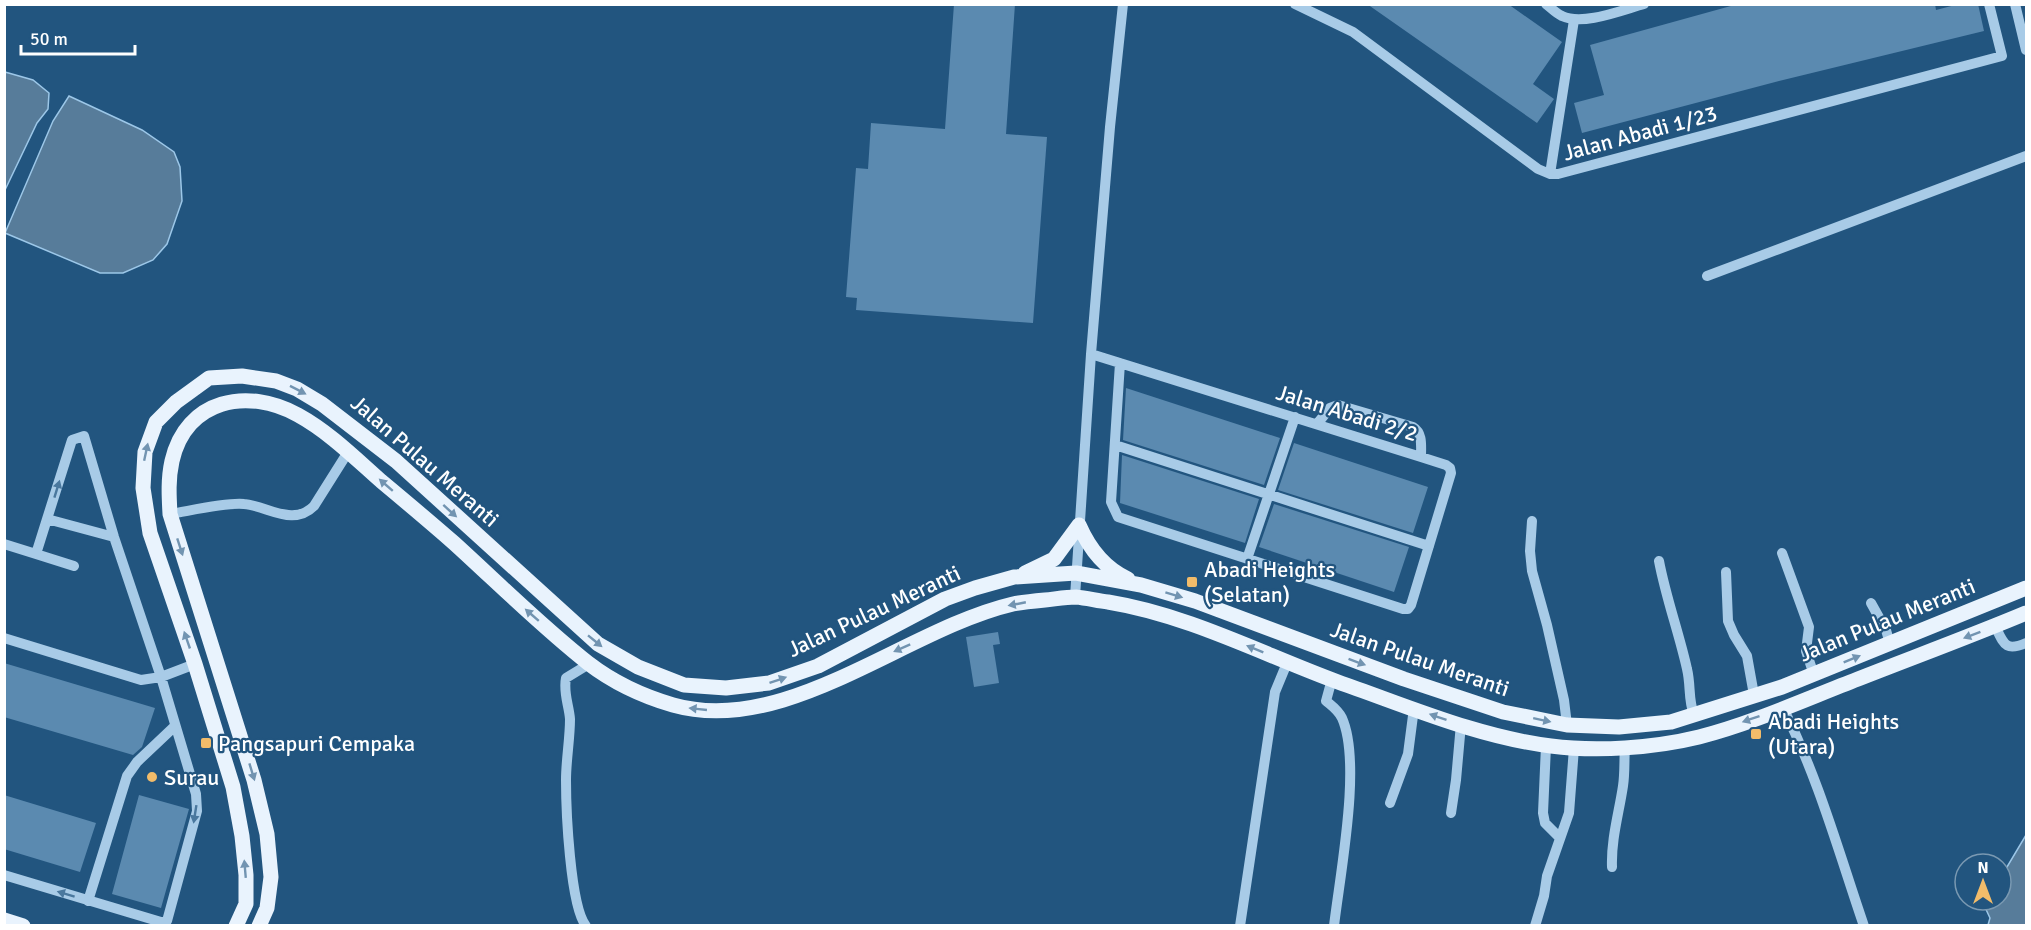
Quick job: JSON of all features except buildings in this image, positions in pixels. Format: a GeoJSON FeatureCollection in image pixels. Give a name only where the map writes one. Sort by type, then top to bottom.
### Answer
{"type":"FeatureCollection","features":[{"type":"Feature","properties":{"kind":"main road","name":"Jalan Pulau Meranti"},"geometry":{"type":"LineString","coordinates":[[236,926],[246,904],[246,875],[233,787],[195,664],[150,533],[143,488],[145,452],[156,422],[176,402],[209,378],[242,376],[276,381],[297,389],[322,404],[396,461],[598,644],[638,667],[684,685],[726,688],[769,683],[818,666],[945,599],[975,588],[1014,577],[1076,573],[1141,585],[1195,601],[1298,641],[1503,712],[1567,726],[1618,727],[1671,722],[1814,675],[2026,588]]}},
{"type":"Feature","properties":{"kind":"main road","name":"Jalan Pulau Meranti"},"geometry":{"type":"LineString","coordinates":[[259,926],[267,908],[271,877],[267,834],[254,780],[170,514],[169,485],[172,458],[182,435],[200,414],[224,403],[252,400],[275,404],[299,416],[329,436],[590,664],[627,689],[678,706],[727,711],[776,702],[825,686],[889,654],[988,612],[1016,603],[1075,597],[1137,607],[1190,623],[1287,663],[1461,724],[1546,746],[1625,747],[1702,736],[1783,708],[2026,613]]}},
{"type":"Feature","properties":{"kind":"main road"},"geometry":{"type":"LineString","coordinates":[[1014,577],[1035,570],[1054,559],[1079,525],[1091,550],[1108,568],[1141,585]]}},
{"type":"Feature","properties":{"kind":"main road"},"geometry":{"type":"LineString","coordinates":[[4,920],[23,926]]}},
{"type":"Feature","properties":{"kind":"street"},"geometry":{"type":"LineString","coordinates":[[1075,597],[1091,354],[1123,4]]}},
{"type":"Feature","properties":{"kind":"street","name":"Jalan Abadi 1/23"},"geometry":{"type":"LineString","coordinates":[[1295,4],[1353,32],[1538,170],[1550,174],[1558,174],[2002,56],[1989,4]]}},
{"type":"Feature","properties":{"kind":"street"},"geometry":{"type":"LineString","coordinates":[[1546,4],[1561,16],[1574,20],[1644,4]]}},
{"type":"Feature","properties":{"kind":"street"},"geometry":{"type":"LineString","coordinates":[[2015,4],[2026,50]]}},
{"type":"Feature","properties":{"kind":"street"},"geometry":{"type":"LineString","coordinates":[[1550,174],[1574,20]]}},
{"type":"Feature","properties":{"kind":"street"},"geometry":{"type":"LineString","coordinates":[[1707,276],[2026,156]]}},
{"type":"Feature","properties":{"kind":"street","name":"Jalan Abadi 2/2"},"geometry":{"type":"LineString","coordinates":[[1091,354],[1450,468],[1429,546],[1408,609],[1247,559]]}},
{"type":"Feature","properties":{"kind":"street"},"geometry":{"type":"LineString","coordinates":[[1120,363],[1112,502],[1118,517],[1247,559],[1295,417]]}},
{"type":"Feature","properties":{"kind":"street"},"geometry":{"type":"LineString","coordinates":[[1317,424],[1330,408],[1338,405],[1413,427],[1420,437],[1421,457]]}},
{"type":"Feature","properties":{"kind":"street"},"geometry":{"type":"LineString","coordinates":[[4,875],[161,922],[167,921],[197,811],[196,794],[161,677],[114,537],[84,436],[72,440],[36,554]]}},
{"type":"Feature","properties":{"kind":"street"},"geometry":{"type":"LineString","coordinates":[[1115,445],[1429,546]]}},
{"type":"Feature","properties":{"kind":"street"},"geometry":{"type":"LineString","coordinates":[[170,514],[243,503],[289,516],[308,512],[348,452]]}},
{"type":"Feature","properties":{"kind":"street"},"geometry":{"type":"LineString","coordinates":[[47,519],[114,537]]}},
{"type":"Feature","properties":{"kind":"street"},"geometry":{"type":"LineString","coordinates":[[1532,520],[1530,551],[1532,571],[1564,700],[1567,726]]}},
{"type":"Feature","properties":{"kind":"street"},"geometry":{"type":"LineString","coordinates":[[4,544],[74,566]]}},
{"type":"Feature","properties":{"kind":"street"},"geometry":{"type":"LineString","coordinates":[[1782,553],[1809,627],[1806,651],[1814,675]]}},
{"type":"Feature","properties":{"kind":"street"},"geometry":{"type":"LineString","coordinates":[[1659,561],[1665,593],[1688,672],[1690,705],[1694,715]]}},
{"type":"Feature","properties":{"kind":"street"},"geometry":{"type":"LineString","coordinates":[[1726,573],[1728,621],[1747,656],[1754,695]]}},
{"type":"Feature","properties":{"kind":"street"},"geometry":{"type":"LineString","coordinates":[[1871,603],[1886,630],[1890,644]]}},
{"type":"Feature","properties":{"kind":"street"},"geometry":{"type":"LineString","coordinates":[[1995,626],[2003,643],[2008,647],[2014,648],[2026,644]]}},
{"type":"Feature","properties":{"kind":"street"},"geometry":{"type":"LineString","coordinates":[[4,638],[141,680],[161,677],[195,664]]}},
{"type":"Feature","properties":{"kind":"street"},"geometry":{"type":"LineString","coordinates":[[1240,926],[1275,692],[1287,663]]}},
{"type":"Feature","properties":{"kind":"street"},"geometry":{"type":"LineString","coordinates":[[586,926],[581,920],[572,877],[566,779],[570,718],[564,689],[566,678],[590,664]]}},
{"type":"Feature","properties":{"kind":"street"},"geometry":{"type":"LineString","coordinates":[[1332,679],[1326,700],[1338,712],[1346,730],[1350,774],[1334,926]]}},
{"type":"Feature","properties":{"kind":"street"},"geometry":{"type":"LineString","coordinates":[[1390,803],[1408,754],[1414,708]]}},
{"type":"Feature","properties":{"kind":"street"},"geometry":{"type":"LineString","coordinates":[[1783,708],[1794,729],[1830,825],[1864,926]]}},
{"type":"Feature","properties":{"kind":"street"},"geometry":{"type":"LineString","coordinates":[[1450,813],[1456,780],[1461,724]]}},
{"type":"Feature","properties":{"kind":"street"},"geometry":{"type":"LineString","coordinates":[[88,901],[127,776],[137,762],[175,726]]}},
{"type":"Feature","properties":{"kind":"street"},"geometry":{"type":"LineString","coordinates":[[1546,746],[1543,813],[1545,822],[1559,837]]}},
{"type":"Feature","properties":{"kind":"street"},"geometry":{"type":"LineString","coordinates":[[1612,867],[1615,823],[1624,783],[1625,747]]}},
{"type":"Feature","properties":{"kind":"street"},"geometry":{"type":"LineString","coordinates":[[1535,926],[1547,876],[1569,813],[1574,748]]}},
{"type":"Feature","properties":{"kind":"water"},"geometry":{"type":"Polygon","coordinates":[[[5,72],[33,80],[49,93],[48,109],[37,123],[5,190],[5,72]]]}},
{"type":"Feature","properties":{"kind":"water"},"geometry":{"type":"Polygon","coordinates":[[[69,96],[142,130],[174,152],[180,167],[182,201],[167,244],[153,260],[123,273],[100,273],[5,233],[53,121],[69,96]]]}},
{"type":"Feature","properties":{"kind":"water"},"geometry":{"type":"Polygon","coordinates":[[[2026,835],[2026,925],[1988,925],[1990,918],[1987,912],[2013,912],[2013,857],[2026,835]]]}},
{"type":"Feature","properties":{"kind":"place","name":"Abadi Heights (Selatan)"},"geometry":{"type":"Point","coordinates":[1192,582]}},
{"type":"Feature","properties":{"kind":"place","name":"Abadi Heights (Utara)"},"geometry":{"type":"Point","coordinates":[1756,734]}},
{"type":"Feature","properties":{"kind":"place","name":"Pangsapuri Cempaka"},"geometry":{"type":"Point","coordinates":[206,743]}},
{"type":"Feature","properties":{"kind":"place","name":"Surau"},"geometry":{"type":"Point","coordinates":[152,777]}}]}
